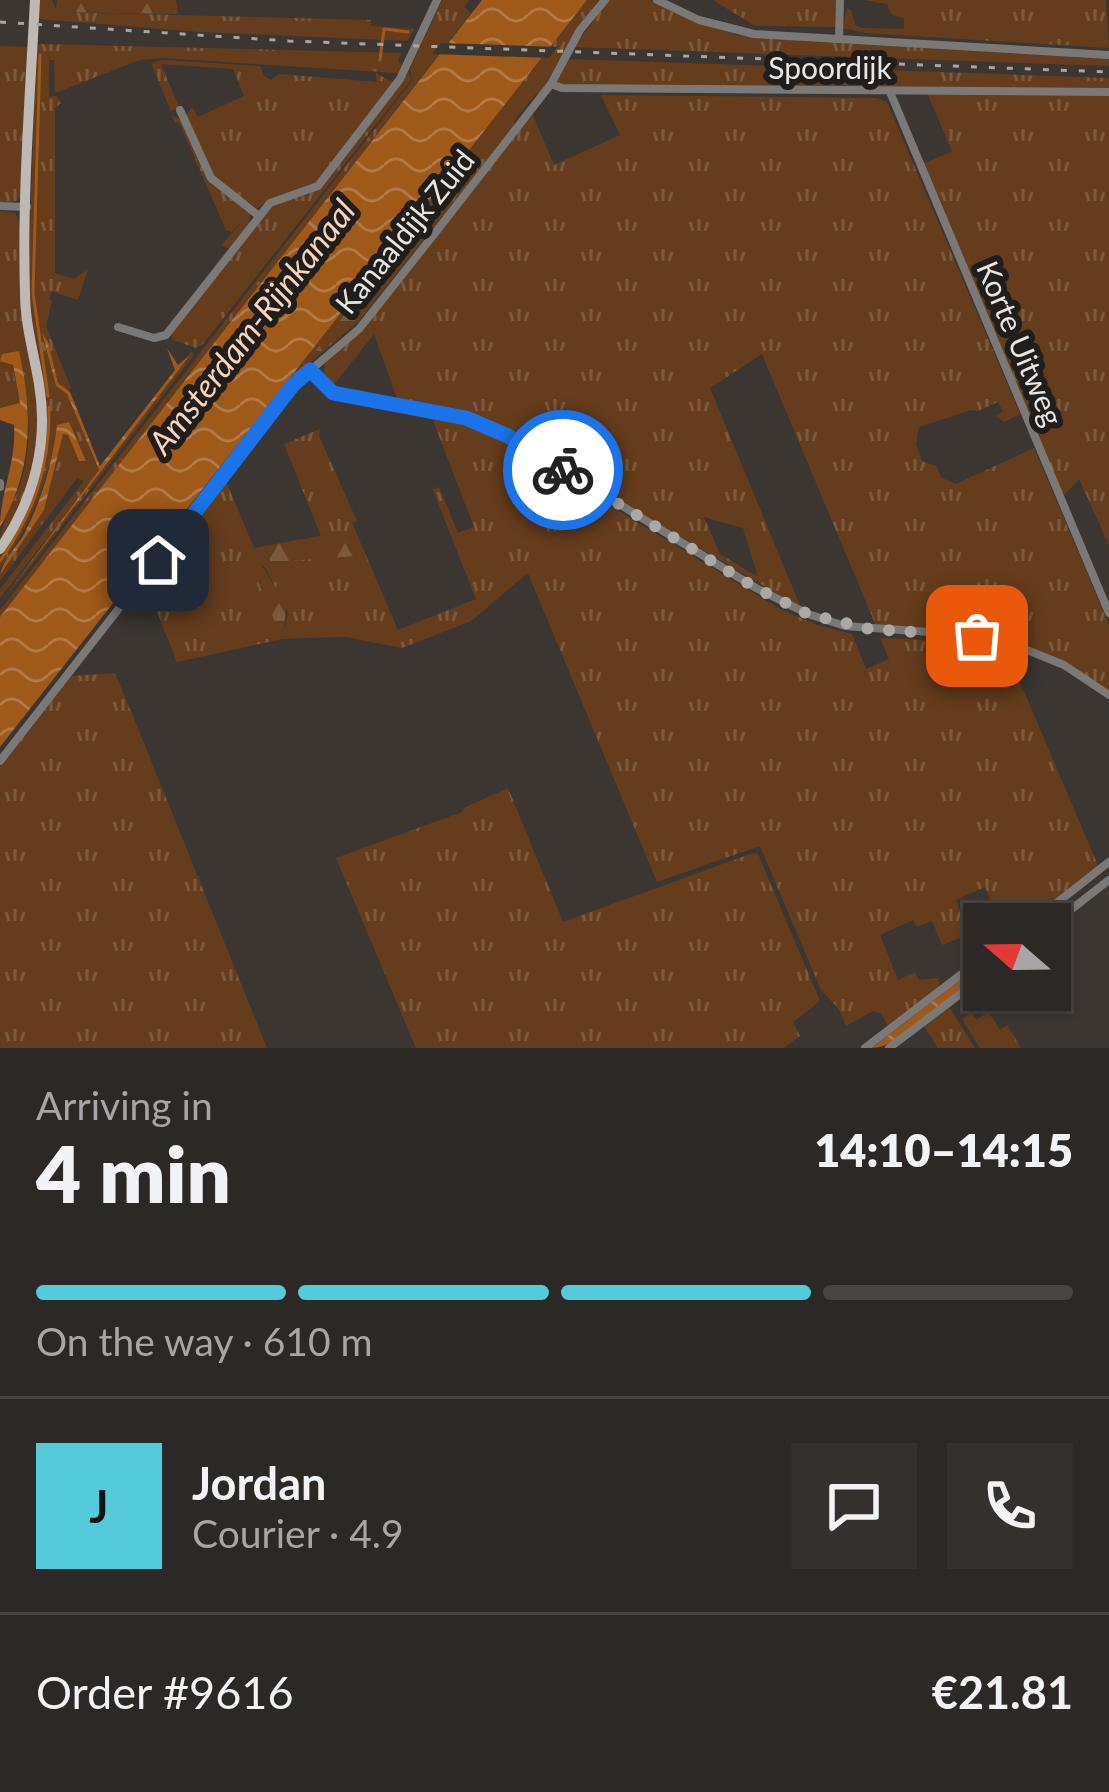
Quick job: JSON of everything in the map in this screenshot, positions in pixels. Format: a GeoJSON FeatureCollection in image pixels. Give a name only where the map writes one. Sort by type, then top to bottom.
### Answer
{"type":"FeatureCollection","features":[{"type":"Feature","properties":{"kind":"main road"},"geometry":{"type":"LineString","coordinates":[[0,549],[26,505],[42,430],[26,311],[35,0]]}},
{"type":"Feature","properties":{"kind":"street"},"geometry":{"type":"LineString","coordinates":[[118,327],[154,338],[166,335],[259,216],[278,198],[317,186],[406,69],[437,0]]}},
{"type":"Feature","properties":{"kind":"street","name":"Kanaaldijk Zuid"},"geometry":{"type":"LineString","coordinates":[[0,761],[293,385],[359,329],[551,85],[580,30],[605,0]]}},
{"type":"Feature","properties":{"kind":"street"},"geometry":{"type":"LineString","coordinates":[[657,0],[730,30],[1109,55]]}},
{"type":"Feature","properties":{"kind":"street"},"geometry":{"type":"LineString","coordinates":[[838,39],[840,0]]}},
{"type":"Feature","properties":{"kind":"street","name":"Spoordijk"},"geometry":{"type":"LineString","coordinates":[[551,85],[1109,92]]}},
{"type":"Feature","properties":{"kind":"street","name":"Korte Uitweg"},"geometry":{"type":"LineString","coordinates":[[890,92],[1109,613]]}},
{"type":"Feature","properties":{"kind":"street"},"geometry":{"type":"LineString","coordinates":[[180,110],[211,178],[259,216]]}},
{"type":"Feature","properties":{"kind":"street"},"geometry":{"type":"LineString","coordinates":[[0,206],[27,208]]}},
{"type":"Feature","properties":{"kind":"street"},"geometry":{"type":"LineString","coordinates":[[310,370],[333,393],[466,418],[508,436],[756,588],[808,614],[845,626],[958,634],[1012,644],[1064,665],[1109,695]]}},
{"type":"Feature","properties":{"kind":"street"},"geometry":{"type":"LineString","coordinates":[[1057,903],[1109,862]]}},
{"type":"Feature","properties":{"kind":"street"},"geometry":{"type":"LineString","coordinates":[[1071,910],[1109,880]]}},
{"type":"Feature","properties":{"kind":"street"},"geometry":{"type":"LineString","coordinates":[[865,1048],[963,973]]}},
{"type":"Feature","properties":{"kind":"street"},"geometry":{"type":"LineString","coordinates":[[889,1048],[963,992]]}},
{"type":"Feature","properties":{"kind":"green space"},"geometry":{"type":"Polygon","coordinates":[[[38,0],[52,0],[57,12],[371,20],[371,26],[414,29],[408,41],[199,32],[37,19],[38,0]]]}},
{"type":"Feature","properties":{"kind":"green space"},"geometry":{"type":"Polygon","coordinates":[[[57,0],[176,0],[178,14],[56,12],[57,0]]]}},
{"type":"Feature","properties":{"kind":"green space"},"geometry":{"type":"Polygon","coordinates":[[[442,0],[469,0],[464,7],[471,13],[0,617],[0,610],[412,81],[410,69],[442,0]]]}},
{"type":"Feature","properties":{"kind":"green space"},"geometry":{"type":"Polygon","coordinates":[[[587,0],[599,0],[578,26],[540,94],[514,121],[515,126],[358,322],[287,382],[587,0]]]}},
{"type":"Feature","properties":{"kind":"green space"},"geometry":{"type":"Polygon","coordinates":[[[609,0],[650,0],[737,35],[1109,58],[1109,66],[574,47],[609,0]]]}},
{"type":"Feature","properties":{"kind":"green space"},"geometry":{"type":"Polygon","coordinates":[[[713,0],[837,0],[837,27],[755,26],[713,0]]]}},
{"type":"Feature","properties":{"kind":"green space"},"geometry":{"type":"Polygon","coordinates":[[[864,0],[1106,0],[1109,48],[843,28],[847,8],[855,25],[862,28],[904,29],[904,18],[892,15],[887,4],[864,0]]]}},
{"type":"Feature","properties":{"kind":"green space"},"geometry":{"type":"Polygon","coordinates":[[[0,46],[29,47],[21,197],[15,202],[0,202],[0,46]]]}},
{"type":"Feature","properties":{"kind":"green space"},"geometry":{"type":"Polygon","coordinates":[[[36,46],[402,53],[398,61],[404,69],[398,73],[161,58],[140,60],[55,93],[54,60],[49,60],[49,97],[57,96],[61,103],[55,108],[55,273],[74,279],[88,269],[78,300],[52,291],[49,299],[46,326],[71,388],[68,391],[58,383],[42,334],[56,386],[67,394],[98,469],[96,476],[192,351],[193,356],[0,606],[69,511],[0,598],[0,589],[84,481],[77,478],[0,581],[44,510],[63,434],[68,435],[79,461],[70,422],[57,426],[38,501],[0,568],[0,552],[43,448],[28,294],[36,46]]]}},
{"type":"Feature","properties":{"kind":"green space"},"geometry":{"type":"Polygon","coordinates":[[[569,59],[1109,78],[1109,90],[566,87],[556,82],[569,59]]]}},
{"type":"Feature","properties":{"kind":"green space"},"geometry":{"type":"Polygon","coordinates":[[[151,63],[260,66],[271,80],[279,74],[377,82],[376,73],[394,83],[315,185],[277,196],[257,208],[214,178],[186,116],[192,107],[198,117],[244,96],[233,69],[161,64],[179,107],[171,111],[151,63]]]}},
{"type":"Feature","properties":{"kind":"green space"},"geometry":{"type":"Polygon","coordinates":[[[409,72],[411,80],[203,344],[196,348],[173,340],[171,333],[274,203],[320,187],[409,72]]]}},
{"type":"Feature","properties":{"kind":"green space"},"geometry":{"type":"Polygon","coordinates":[[[927,93],[1109,95],[1109,545],[1079,479],[1065,494],[1060,493],[923,164],[952,151],[927,93]]]}},
{"type":"Feature","properties":{"kind":"green space"},"geometry":{"type":"Polygon","coordinates":[[[601,95],[876,98],[887,102],[1020,414],[1004,422],[996,416],[1003,411],[998,402],[919,427],[916,445],[922,461],[936,466],[942,478],[956,484],[1034,448],[1109,625],[1109,692],[1025,647],[972,635],[877,628],[762,354],[710,388],[801,608],[503,431],[456,413],[398,401],[374,334],[332,387],[323,379],[325,363],[364,329],[532,113],[554,165],[620,135],[601,95]],[[704,517],[720,554],[758,577],[743,528],[704,517]]]}},
{"type":"Feature","properties":{"kind":"green space"},"geometry":{"type":"Polygon","coordinates":[[[172,116],[181,119],[209,180],[250,214],[249,224],[230,249],[222,245],[247,216],[232,232],[226,230],[179,122],[172,116]]]}},
{"type":"Feature","properties":{"kind":"green space"},"geometry":{"type":"Polygon","coordinates":[[[446,187],[450,191],[385,273],[367,306],[319,354],[315,352],[446,187]]]}},
{"type":"Feature","properties":{"kind":"green space"},"geometry":{"type":"Polygon","coordinates":[[[0,211],[15,213],[20,224],[22,310],[39,426],[29,486],[0,544],[21,482],[28,433],[19,351],[12,364],[20,403],[0,408],[0,211]]]}},
{"type":"Feature","properties":{"kind":"green space"},"geometry":{"type":"Polygon","coordinates":[[[431,415],[474,427],[510,445],[780,609],[852,634],[866,669],[889,659],[880,638],[1006,649],[1099,868],[1053,903],[992,903],[985,887],[956,900],[963,917],[963,937],[942,945],[932,921],[917,927],[913,920],[880,935],[898,980],[915,972],[919,980],[938,978],[941,988],[889,1028],[881,1013],[873,1011],[846,1026],[839,1009],[821,990],[760,846],[657,882],[528,573],[471,621],[402,648],[346,637],[302,638],[296,630],[285,628],[288,612],[265,567],[247,555],[282,639],[177,662],[145,582],[225,479],[254,548],[270,561],[357,556],[347,531],[321,536],[284,444],[320,429],[357,521],[352,523],[398,630],[476,599],[433,490],[439,487],[458,533],[474,527],[431,415]]]}},
{"type":"Feature","properties":{"kind":"green space"},"geometry":{"type":"Polygon","coordinates":[[[347,531],[358,556],[272,562],[254,548],[347,531]]]}},
{"type":"Feature","properties":{"kind":"green space"},"geometry":{"type":"Polygon","coordinates":[[[246,553],[259,563],[287,603],[284,627],[298,631],[302,638],[282,639],[246,553]]]}},
{"type":"Feature","properties":{"kind":"green space"},"geometry":{"type":"Polygon","coordinates":[[[115,673],[267,1048],[0,1048],[0,767],[72,676],[115,673]]]}},
{"type":"Feature","properties":{"kind":"green space"},"geometry":{"type":"Polygon","coordinates":[[[508,788],[563,922],[758,854],[820,1001],[793,1022],[800,1036],[783,1048],[416,1048],[336,858],[462,812],[508,788]]]}},
{"type":"Feature","properties":{"kind":"green space"},"geometry":{"type":"Polygon","coordinates":[[[949,1007],[975,1048],[938,1048],[924,1026],[949,1007]]]}},
{"type":"Feature","properties":{"kind":"green space"},"geometry":{"type":"Polygon","coordinates":[[[988,1011],[1000,1030],[1007,1025],[1021,1048],[980,1048],[962,1019],[972,1013],[977,1020],[988,1011]]]}},
{"type":"Feature","properties":{"kind":"water","name":"Amsterdam-Rijnkanaal"},"geometry":{"type":"Polygon","coordinates":[[[482,0],[587,0],[0,747],[0,617],[482,0]]]}},
{"type":"Feature","properties":{"kind":"water"},"geometry":{"type":"Polygon","coordinates":[[[42,333],[58,383],[70,392],[100,466],[175,370],[167,348],[178,365],[190,355],[0,603],[99,470],[67,394],[56,386],[42,333]]]}},
{"type":"Feature","properties":{"kind":"water"},"geometry":{"type":"Polygon","coordinates":[[[19,351],[27,397],[27,441],[19,485],[0,527],[14,425],[0,420],[0,408],[20,403],[13,365],[0,361],[2,354],[19,351]]]}},
{"type":"Feature","properties":{"kind":"water"},"geometry":{"type":"Polygon","coordinates":[[[69,422],[86,461],[79,461],[68,435],[63,434],[44,510],[0,575],[36,508],[57,425],[69,422]]]}},
{"type":"Feature","properties":{"kind":"water"},"geometry":{"type":"Polygon","coordinates":[[[963,978],[963,989],[929,1017],[898,1039],[872,1048],[963,978]]]}},
{"type":"Feature","properties":{"kind":"pier"},"geometry":{"type":"Polygon","coordinates":[[[441,43],[558,47],[549,58],[432,54],[441,43]]]}},
{"type":"Feature","properties":{"kind":"waterway"},"geometry":{"type":"LineString","coordinates":[[380,60],[384,29],[408,32]]}},
{"type":"Feature","properties":{"kind":"waterway"},"geometry":{"type":"LineString","coordinates":[[40,55],[33,293],[48,396]]}},
{"type":"Feature","properties":{"kind":"waterway"},"geometry":{"type":"LineString","coordinates":[[0,561],[38,488],[47,449],[49,407]]}},
{"type":"Feature","properties":{"kind":"railway"},"geometry":{"type":"LineString","coordinates":[[0,22],[289,41],[1109,72]]}},
{"type":"Feature","properties":{"kind":"way so far"},"geometry":{"type":"LineString","coordinates":[[563,470],[756,588],[808,614],[845,626],[977,636]]}},
{"type":"Feature","properties":{"kind":"route"},"geometry":{"type":"LineString","coordinates":[[158,560],[293,385],[310,370],[333,393],[466,418],[508,436],[563,470]]}}]}
